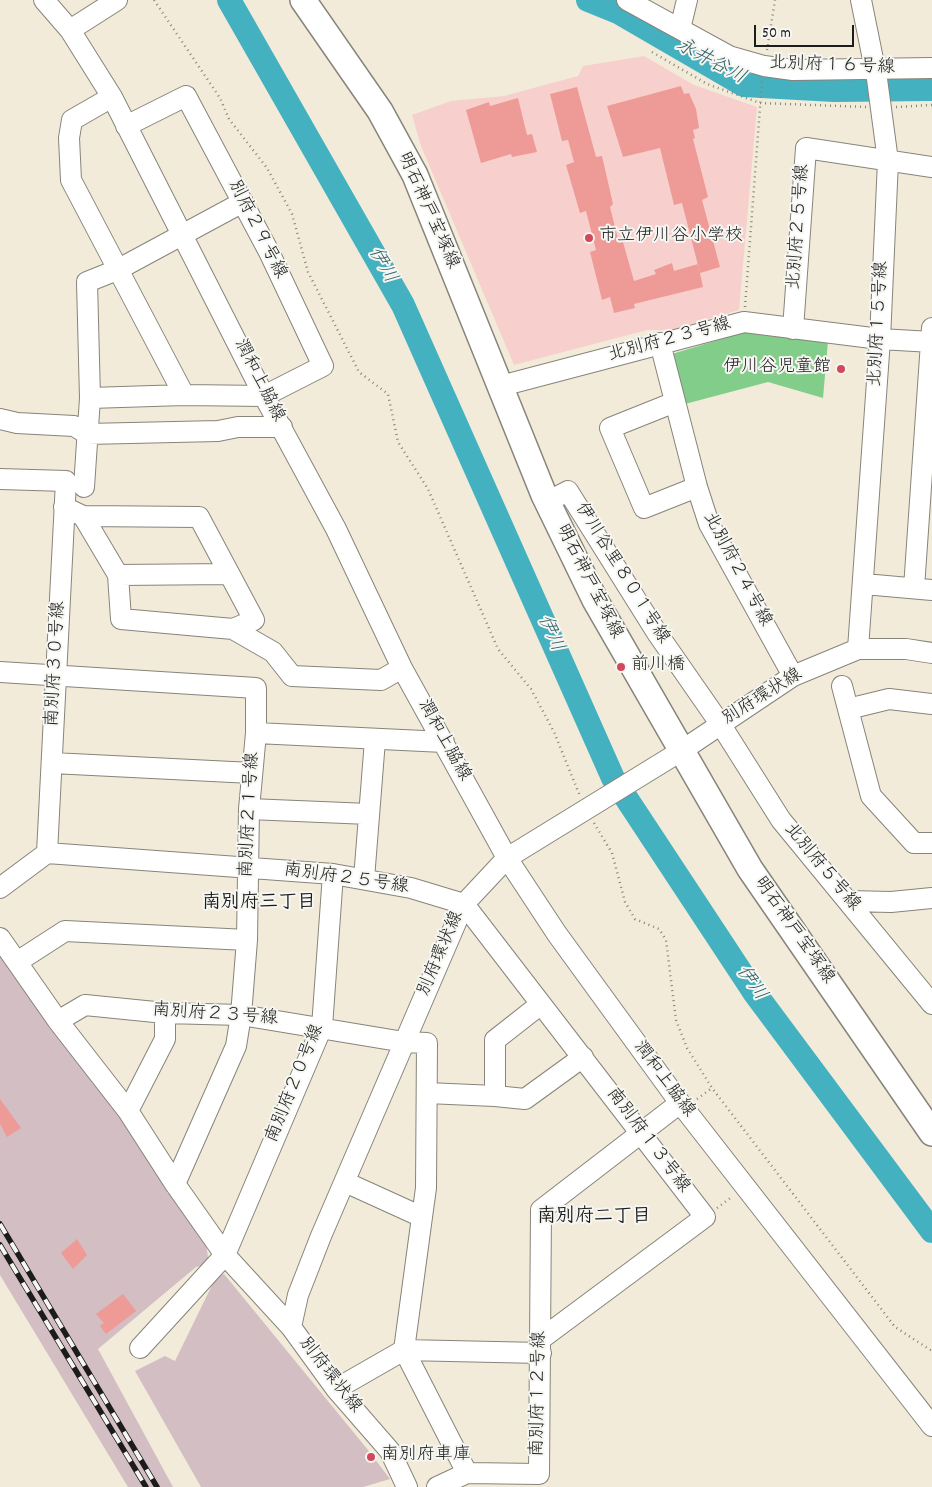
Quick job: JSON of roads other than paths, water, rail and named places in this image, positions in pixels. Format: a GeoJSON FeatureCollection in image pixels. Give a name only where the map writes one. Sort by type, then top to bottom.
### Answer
{"type":"FeatureCollection","features":[{"type":"Feature","properties":{"kind":"main road","name":"明石神戸宝塚線"},"geometry":{"type":"LineString","coordinates":[[303,0],[380,111],[415,175],[547,502],[595,600],[675,754],[750,869],[932,1133]]}},
{"type":"Feature","properties":{"kind":"street","name":"潤和上脇線"},"geometry":{"type":"LineString","coordinates":[[44,0],[70,30],[112,97],[264,396],[336,529],[402,668],[507,858],[558,934],[680,1103],[932,1426]]}},
{"type":"Feature","properties":{"kind":"street"},"geometry":{"type":"LineString","coordinates":[[70,30],[118,0]]}},
{"type":"Feature","properties":{"kind":"street","name":"北別府１６号線"},"geometry":{"type":"LineString","coordinates":[[626,0],[729,56],[764,66],[793,70],[876,75],[932,68]]}},
{"type":"Feature","properties":{"kind":"street"},"geometry":{"type":"LineString","coordinates":[[680,29],[687,0]]}},
{"type":"Feature","properties":{"kind":"street","name":"北別府１５号線"},"geometry":{"type":"LineString","coordinates":[[858,649],[880,339],[888,161],[876,75],[861,0]]}},
{"type":"Feature","properties":{"kind":"street","name":"別府２９号線"},"geometry":{"type":"LineString","coordinates":[[126,126],[186,96],[243,202],[323,366],[264,396]]}},
{"type":"Feature","properties":{"kind":"street"},"geometry":{"type":"LineString","coordinates":[[112,97],[72,120],[69,138],[71,180],[184,395]]}},
{"type":"Feature","properties":{"kind":"street","name":"北別府２５号線"},"geometry":{"type":"LineString","coordinates":[[793,329],[806,148],[888,161]]}},
{"type":"Feature","properties":{"kind":"street"},"geometry":{"type":"LineString","coordinates":[[888,161],[932,167]]}},
{"type":"Feature","properties":{"kind":"street"},"geometry":{"type":"LineString","coordinates":[[84,487],[90,398],[87,282],[117,270],[243,202]]}},
{"type":"Feature","properties":{"kind":"street","name":"北別府２３号線"},"geometry":{"type":"LineString","coordinates":[[501,386],[744,322],[880,339],[932,342]]}},
{"type":"Feature","properties":{"kind":"street"},"geometry":{"type":"LineString","coordinates":[[864,584],[923,589],[932,328]]}},
{"type":"Feature","properties":{"kind":"street","name":"北別府２４号線"},"geometry":{"type":"LineString","coordinates":[[660,343],[697,487],[709,524],[793,676]]}},
{"type":"Feature","properties":{"kind":"street"},"geometry":{"type":"LineString","coordinates":[[90,398],[184,395],[264,396]]}},
{"type":"Feature","properties":{"kind":"street"},"geometry":{"type":"LineString","coordinates":[[675,402],[610,428],[644,508],[697,487]]}},
{"type":"Feature","properties":{"kind":"street"},"geometry":{"type":"LineString","coordinates":[[0,419],[17,423],[74,426],[88,434],[218,431],[238,427],[282,427]]}},
{"type":"Feature","properties":{"kind":"street","name":"南別府３０号線"},"geometry":{"type":"LineString","coordinates":[[0,479],[66,481],[47,853]]}},
{"type":"Feature","properties":{"kind":"street","name":"伊川谷里８０１号線"},"geometry":{"type":"LineString","coordinates":[[547,502],[568,491],[657,632],[721,725]]}},
{"type":"Feature","properties":{"kind":"street"},"geometry":{"type":"LineString","coordinates":[[64,507],[83,516],[199,517],[254,620],[233,629]]}},
{"type":"Feature","properties":{"kind":"street"},"geometry":{"type":"LineString","coordinates":[[83,516],[118,575],[121,619],[233,629],[273,652],[292,676],[380,680],[402,668]]}},
{"type":"Feature","properties":{"kind":"street"},"geometry":{"type":"LineString","coordinates":[[118,575],[229,574]]}},
{"type":"Feature","properties":{"kind":"street","name":"別府環状線"},"geometry":{"type":"LineString","coordinates":[[407,1487],[390,1451],[336,1389],[292,1327],[298,1295],[321,1236],[464,904],[507,858],[721,725],[793,676],[858,649],[906,650],[932,653]]}},
{"type":"Feature","properties":{"kind":"street","name":"南別府２１号線"},"geometry":{"type":"LineString","coordinates":[[0,672],[256,688],[256,733],[249,809],[247,940],[241,1014],[236,1046],[174,1184]]}},
{"type":"Feature","properties":{"kind":"street"},"geometry":{"type":"LineString","coordinates":[[842,686],[871,796],[914,843],[932,843]]}},
{"type":"Feature","properties":{"kind":"street"},"geometry":{"type":"LineString","coordinates":[[848,709],[889,699],[932,704]]}},
{"type":"Feature","properties":{"kind":"street","name":"北別府５号線"},"geometry":{"type":"LineString","coordinates":[[721,725],[781,820],[932,1004]]}},
{"type":"Feature","properties":{"kind":"street"},"geometry":{"type":"LineString","coordinates":[[256,733],[444,742]]}},
{"type":"Feature","properties":{"kind":"street"},"geometry":{"type":"LineString","coordinates":[[364,879],[376,740]]}},
{"type":"Feature","properties":{"kind":"street"},"geometry":{"type":"LineString","coordinates":[[52,762],[252,773]]}},
{"type":"Feature","properties":{"kind":"street"},"geometry":{"type":"LineString","coordinates":[[249,809],[369,814]]}},
{"type":"Feature","properties":{"kind":"street"},"geometry":{"type":"LineString","coordinates":[[0,888],[47,853]]}},
{"type":"Feature","properties":{"kind":"street","name":"南別府２５号線"},"geometry":{"type":"LineString","coordinates":[[47,853],[333,874],[411,888],[464,904]]}},
{"type":"Feature","properties":{"kind":"street","name":"南別府２０号線"},"geometry":{"type":"LineString","coordinates":[[140,1348],[225,1255],[322,1027],[333,874]]}},
{"type":"Feature","properties":{"kind":"street"},"geometry":{"type":"LineString","coordinates":[[849,901],[891,902],[932,898]]}},
{"type":"Feature","properties":{"kind":"street","name":"南別府１３号線"},"geometry":{"type":"LineString","coordinates":[[464,904],[705,1217],[541,1346]]}},
{"type":"Feature","properties":{"kind":"street"},"geometry":{"type":"LineString","coordinates":[[17,962],[64,931],[247,940]]}},
{"type":"Feature","properties":{"kind":"street"},"geometry":{"type":"LineString","coordinates":[[0,938],[58,1021],[128,1111],[174,1184],[225,1255],[292,1327]]}},
{"type":"Feature","properties":{"kind":"street"},"geometry":{"type":"LineString","coordinates":[[495,1096],[495,1040],[541,1004]]}},
{"type":"Feature","properties":{"kind":"street","name":"南別府２３号線"},"geometry":{"type":"LineString","coordinates":[[58,1021],[85,1005],[164,1013],[241,1014],[404,1042],[427,1043],[427,1093]]}},
{"type":"Feature","properties":{"kind":"street"},"geometry":{"type":"LineString","coordinates":[[128,1111],[165,1039],[164,1013]]}},
{"type":"Feature","properties":{"kind":"street"},"geometry":{"type":"LineString","coordinates":[[437,1487],[467,1472],[404,1350],[426,1188],[427,1093],[525,1099],[583,1057]]}},
{"type":"Feature","properties":{"kind":"street","name":"南別府１２号線"},"geometry":{"type":"LineString","coordinates":[[467,1472],[539,1474],[542,1210],[680,1103]]}},
{"type":"Feature","properties":{"kind":"street"},"geometry":{"type":"LineString","coordinates":[[345,1182],[422,1217]]}},
{"type":"Feature","properties":{"kind":"street"},"geometry":{"type":"LineString","coordinates":[[336,1389],[404,1350],[541,1346]]}},
{"type":"Feature","properties":{"kind":"waterway","name":"伊川"},"geometry":{"type":"LineString","coordinates":[[229,0],[403,305],[613,778],[754,992],[932,1231]]}},
{"type":"Feature","properties":{"kind":"waterway","name":"永井谷川"},"geometry":{"type":"LineString","coordinates":[[588,0],[620,13],[744,85],[834,90],[932,89]]}},
{"type":"Feature","properties":{"kind":"railway"},"geometry":{"type":"LineString","coordinates":[[0,1224],[157,1487]]}},
{"type":"Feature","properties":{"kind":"railway"},"geometry":{"type":"LineString","coordinates":[[0,1245],[146,1487]]}},
{"type":"Feature","properties":{"kind":"place","name":"市立伊川谷小学校"},"geometry":{"type":"Point","coordinates":[589,238]}},
{"type":"Feature","properties":{"kind":"place","name":"伊川谷児童館"},"geometry":{"type":"Point","coordinates":[841,369]}},
{"type":"Feature","properties":{"kind":"place","name":"前川橋"},"geometry":{"type":"Point","coordinates":[621,667]}},
{"type":"Feature","properties":{"kind":"place","name":"南別府車庫"},"geometry":{"type":"Point","coordinates":[371,1457]}},
{"type":"Feature","properties":{"kind":"district","name":"南別府三丁目"},"geometry":{"type":"Point","coordinates":[259,904]}},
{"type":"Feature","properties":{"kind":"district","name":"南別府二丁目"},"geometry":{"type":"Point","coordinates":[594,1218]}}]}
